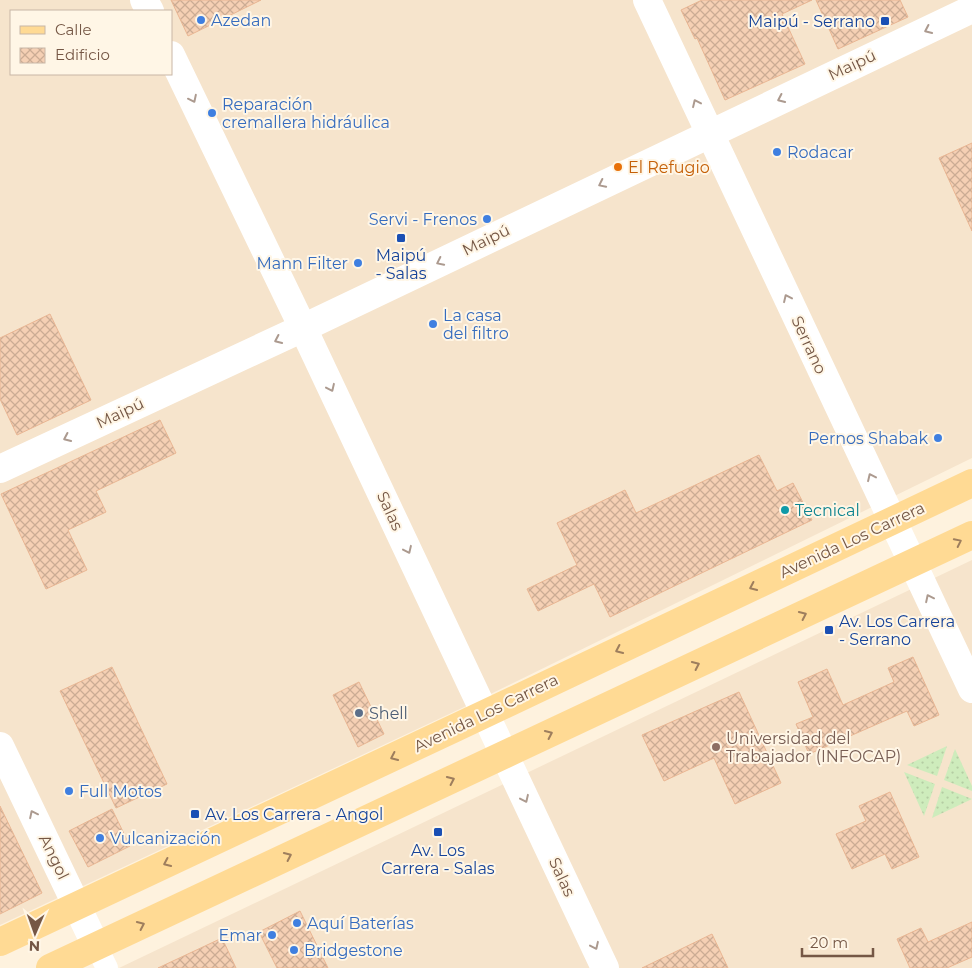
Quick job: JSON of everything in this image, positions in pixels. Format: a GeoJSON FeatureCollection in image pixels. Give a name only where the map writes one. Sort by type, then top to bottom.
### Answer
{"type":"FeatureCollection","features":[{"type":"Feature","properties":{"kind":"main road","name":"Avenida Los Carrera"},"geometry":{"type":"LineString","coordinates":[[0,942],[972,483]]}},
{"type":"Feature","properties":{"kind":"main road"},"geometry":{"type":"LineString","coordinates":[[50,968],[102,957],[504,755],[972,535]]}},
{"type":"Feature","properties":{"kind":"street","name":"Serrano"},"geometry":{"type":"LineString","coordinates":[[647,0],[972,689]]}},
{"type":"Feature","properties":{"kind":"street","name":"Maipú"},"geometry":{"type":"LineString","coordinates":[[0,469],[303,328],[972,9]]}},
{"type":"Feature","properties":{"kind":"street","name":"Salas"},"geometry":{"type":"LineString","coordinates":[[172,58],[303,328],[606,968]]}},
{"type":"Feature","properties":{"kind":"street","name":"Angol"},"geometry":{"type":"LineString","coordinates":[[0,746],[102,957]]}},
{"type":"Feature","properties":{"kind":"shaded area"},"geometry":{"type":"Polygon","coordinates":[[[0,0],[972,0],[972,458],[462,708],[0,925],[0,0]]]}},
{"type":"Feature","properties":{"kind":"shaded area"},"geometry":{"type":"Polygon","coordinates":[[[972,560],[972,968],[119,968],[972,560]]]}},
{"type":"Feature","properties":{"kind":"green space"},"geometry":{"type":"Polygon","coordinates":[[[947,746],[937,776],[907,765],[947,746]]]}},
{"type":"Feature","properties":{"kind":"green space"},"geometry":{"type":"Polygon","coordinates":[[[955,749],[972,786],[972,791],[944,780],[955,749]]]}},
{"type":"Feature","properties":{"kind":"green space"},"geometry":{"type":"Polygon","coordinates":[[[904,772],[935,784],[924,816],[904,772]]]}},
{"type":"Feature","properties":{"kind":"green space"},"geometry":{"type":"Polygon","coordinates":[[[942,787],[972,799],[932,818],[942,787]]]}},
{"type":"Feature","properties":{"kind":"building","name":"Azedan"},"geometry":{"type":"Polygon","coordinates":[[[171,0],[261,0],[188,36],[171,0]]]}},
{"type":"Feature","properties":{"kind":"building"},"geometry":{"type":"Polygon","coordinates":[[[702,0],[812,0],[782,14],[805,64],[725,100],[697,38],[695,39],[681,10],[702,0]]]}},
{"type":"Feature","properties":{"kind":"building"},"geometry":{"type":"Polygon","coordinates":[[[816,0],[900,0],[908,17],[838,49],[816,0]]]}},
{"type":"Feature","properties":{"kind":"building"},"geometry":{"type":"Polygon","coordinates":[[[972,143],[972,231],[939,158],[972,143]]]}},
{"type":"Feature","properties":{"kind":"building"},"geometry":{"type":"Polygon","coordinates":[[[50,314],[91,400],[17,435],[0,399],[0,338],[50,314]]]}},
{"type":"Feature","properties":{"kind":"building"},"geometry":{"type":"Polygon","coordinates":[[[160,420],[176,453],[96,491],[106,512],[68,530],[87,570],[46,589],[1,494],[160,420]]]}},
{"type":"Feature","properties":{"kind":"building"},"geometry":{"type":"Polygon","coordinates":[[[759,455],[777,491],[793,483],[812,520],[610,617],[594,584],[538,611],[527,589],[577,565],[557,523],[625,490],[636,513],[759,455]]]}},
{"type":"Feature","properties":{"kind":"building"},"geometry":{"type":"Polygon","coordinates":[[[913,657],[939,715],[914,726],[907,711],[809,754],[796,724],[813,717],[798,682],[827,669],[843,705],[894,682],[888,668],[913,657]]]}},
{"type":"Feature","properties":{"kind":"building"},"geometry":{"type":"Polygon","coordinates":[[[112,667],[167,784],[116,808],[60,691],[112,667]]]}},
{"type":"Feature","properties":{"kind":"building"},"geometry":{"type":"Polygon","coordinates":[[[359,682],[384,734],[358,747],[333,695],[359,682]]]}},
{"type":"Feature","properties":{"kind":"building"},"geometry":{"type":"Polygon","coordinates":[[[739,692],[781,783],[735,804],[714,758],[664,781],[642,735],[739,692]]]}},
{"type":"Feature","properties":{"kind":"building"},"geometry":{"type":"Polygon","coordinates":[[[890,792],[919,857],[892,869],[885,854],[852,869],[836,834],[866,821],[859,806],[890,792]]]}},
{"type":"Feature","properties":{"kind":"building"},"geometry":{"type":"Polygon","coordinates":[[[0,806],[42,893],[0,914],[0,806]]]}},
{"type":"Feature","properties":{"kind":"building","name":"Vulcanización"},"geometry":{"type":"Polygon","coordinates":[[[112,809],[130,846],[88,867],[69,831],[112,809]]]}},
{"type":"Feature","properties":{"kind":"building","name":"Bridgestone"},"geometry":{"type":"Polygon","coordinates":[[[300,911],[328,968],[277,968],[259,932],[300,911]]]}},
{"type":"Feature","properties":{"kind":"building"},"geometry":{"type":"Polygon","coordinates":[[[972,922],[972,957],[947,968],[910,968],[897,939],[921,928],[928,942],[972,922]]]}},
{"type":"Feature","properties":{"kind":"building"},"geometry":{"type":"Polygon","coordinates":[[[712,934],[728,968],[642,968],[712,934]]]}},
{"type":"Feature","properties":{"kind":"building"},"geometry":{"type":"Polygon","coordinates":[[[222,938],[236,968],[158,968],[222,938]]]}},
{"type":"Feature","properties":{"kind":"place","name":"Azedan"},"geometry":{"type":"Point","coordinates":[201,20]}},
{"type":"Feature","properties":{"kind":"place","name":"Maipú - Serrano"},"geometry":{"type":"Point","coordinates":[885,21]}},
{"type":"Feature","properties":{"kind":"place","name":"Reparación cremallera hidráulica"},"geometry":{"type":"Point","coordinates":[212,113]}},
{"type":"Feature","properties":{"kind":"place","name":"Rodacar"},"geometry":{"type":"Point","coordinates":[777,152]}},
{"type":"Feature","properties":{"kind":"place","name":"El Refugio"},"geometry":{"type":"Point","coordinates":[618,167]}},
{"type":"Feature","properties":{"kind":"place","name":"Servi - Frenos"},"geometry":{"type":"Point","coordinates":[487,219]}},
{"type":"Feature","properties":{"kind":"place","name":"Maipú - Salas"},"geometry":{"type":"Point","coordinates":[401,238]}},
{"type":"Feature","properties":{"kind":"place","name":"Mann Filter"},"geometry":{"type":"Point","coordinates":[358,263]}},
{"type":"Feature","properties":{"kind":"place","name":"La casa del filtro"},"geometry":{"type":"Point","coordinates":[433,324]}},
{"type":"Feature","properties":{"kind":"place","name":"Pernos Shabak"},"geometry":{"type":"Point","coordinates":[938,438]}},
{"type":"Feature","properties":{"kind":"place","name":"Tecnical"},"geometry":{"type":"Point","coordinates":[785,510]}},
{"type":"Feature","properties":{"kind":"place","name":"Av. Los Carrera - Serrano"},"geometry":{"type":"Point","coordinates":[829,630]}},
{"type":"Feature","properties":{"kind":"place","name":"Shell"},"geometry":{"type":"Point","coordinates":[359,713]}},
{"type":"Feature","properties":{"kind":"place","name":"Universidad del Trabajador (INFOCAP)"},"geometry":{"type":"Point","coordinates":[716,747]}},
{"type":"Feature","properties":{"kind":"place","name":"Full Motos"},"geometry":{"type":"Point","coordinates":[69,791]}},
{"type":"Feature","properties":{"kind":"place","name":"Av. Los Carrera - Angol"},"geometry":{"type":"Point","coordinates":[195,814]}},
{"type":"Feature","properties":{"kind":"place","name":"Av. Los Carrera - Salas"},"geometry":{"type":"Point","coordinates":[438,832]}},
{"type":"Feature","properties":{"kind":"place","name":"Vulcanización"},"geometry":{"type":"Point","coordinates":[100,838]}},
{"type":"Feature","properties":{"kind":"place","name":"Aquí Baterías"},"geometry":{"type":"Point","coordinates":[297,923]}},
{"type":"Feature","properties":{"kind":"place","name":"Emar"},"geometry":{"type":"Point","coordinates":[272,935]}},
{"type":"Feature","properties":{"kind":"place","name":"Bridgestone"},"geometry":{"type":"Point","coordinates":[294,950]}}]}
